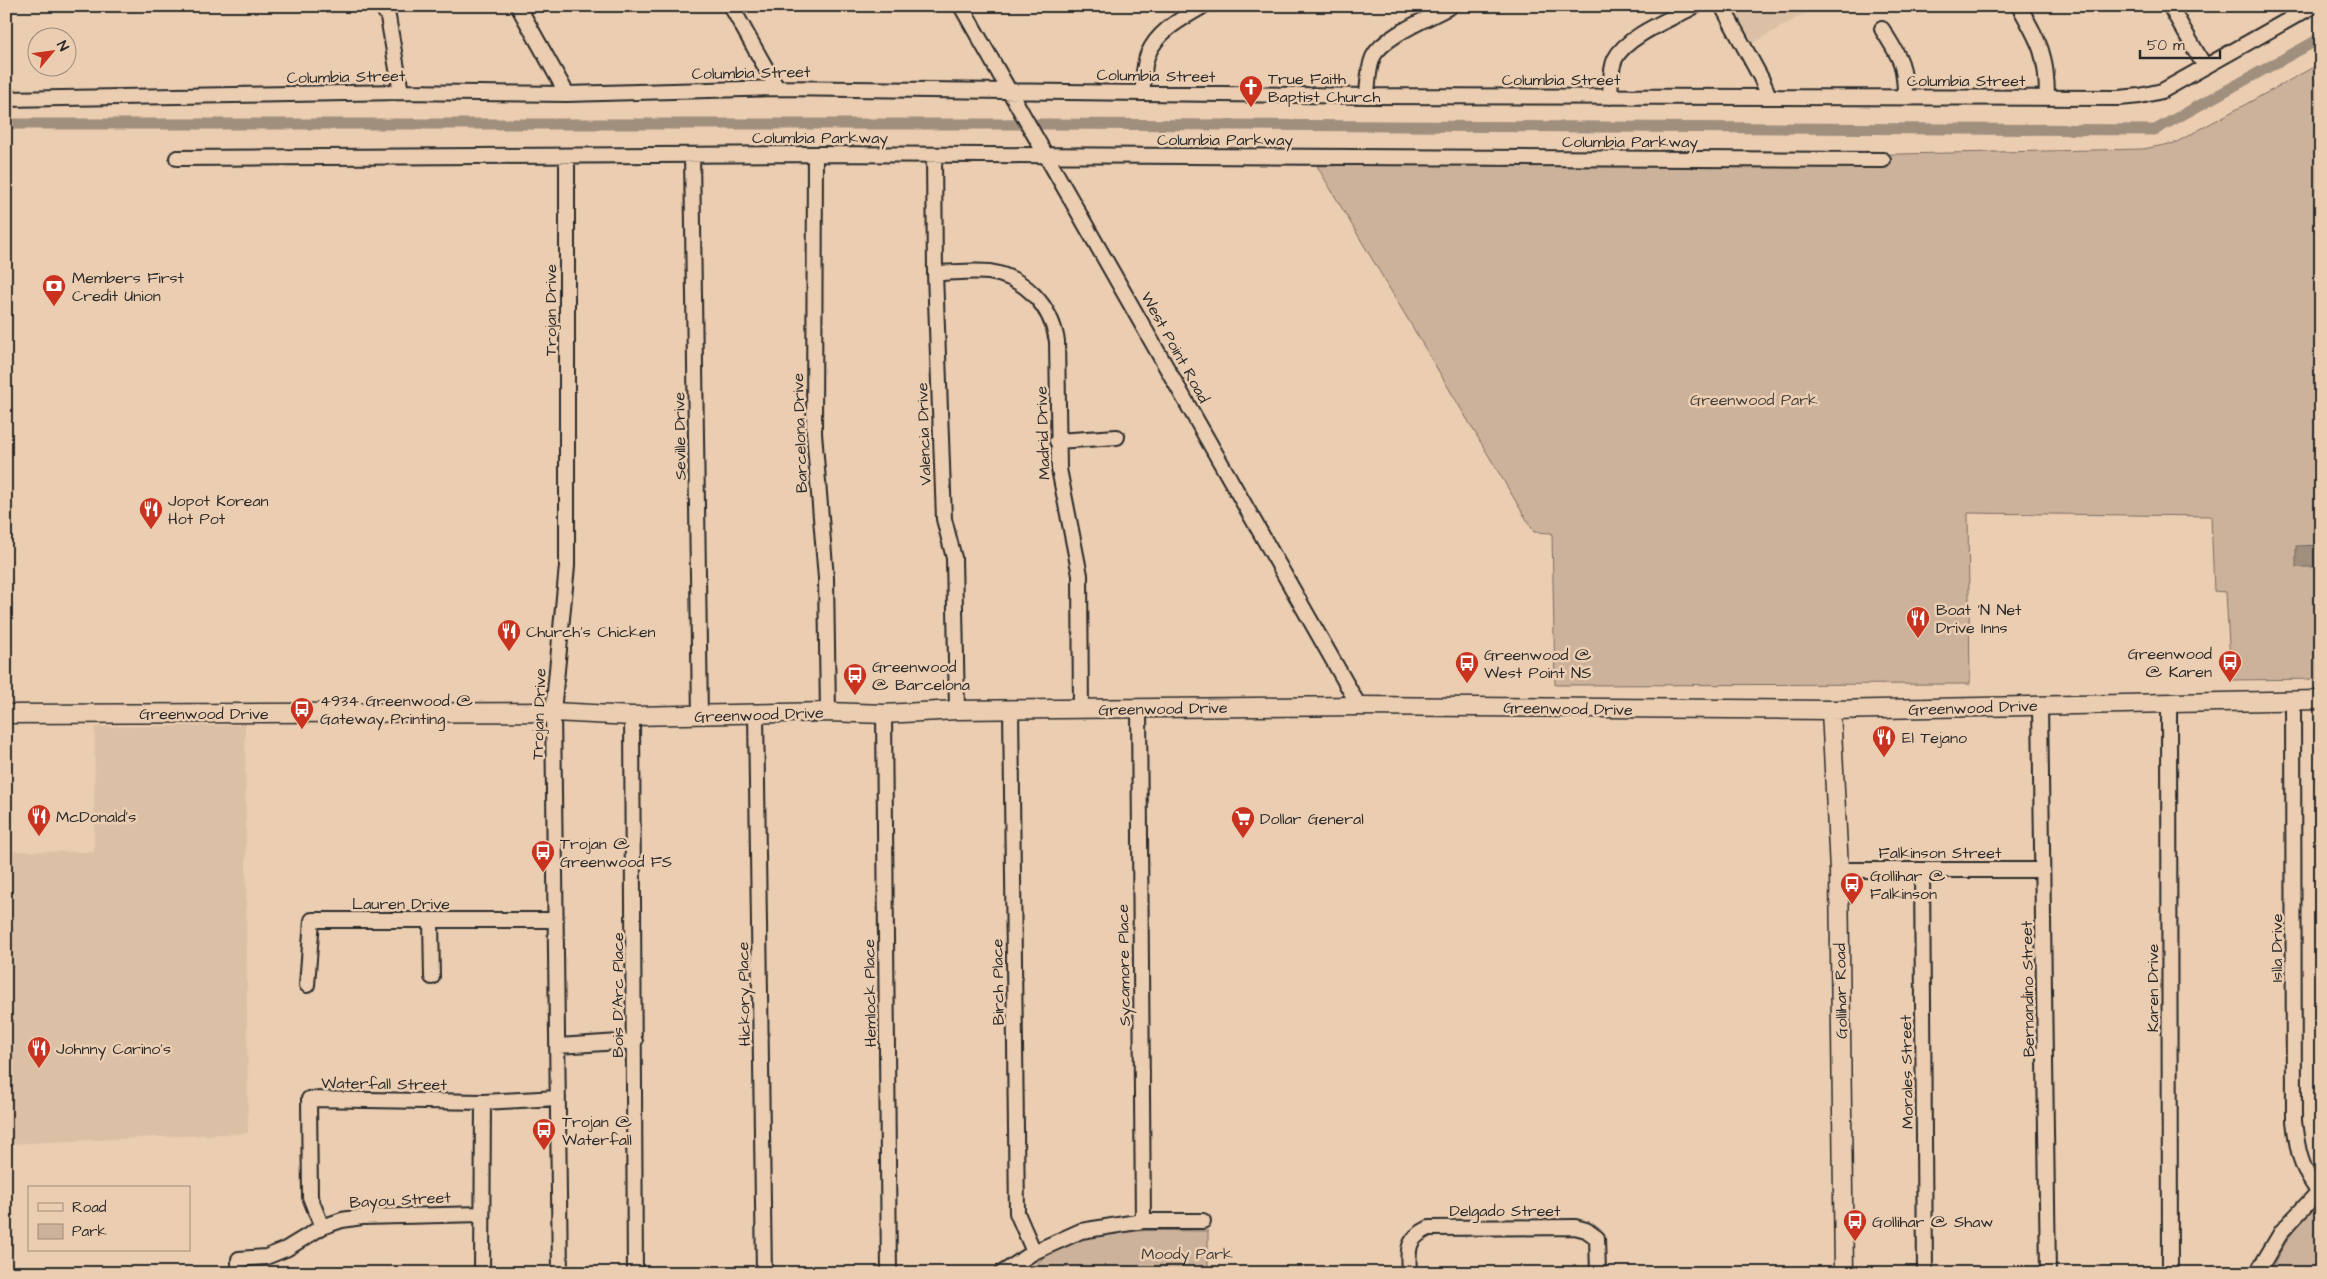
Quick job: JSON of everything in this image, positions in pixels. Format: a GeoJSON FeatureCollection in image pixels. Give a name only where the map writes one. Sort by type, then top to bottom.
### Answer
{"type":"FeatureCollection","features":[{"type":"Feature","properties":{"kind":"main road","name":"Greenwood Drive"},"geometry":{"type":"LineString","coordinates":[[6,714],[553,712],[632,716],[700,716],[828,712],[884,714],[1012,709],[1359,706],[1831,710],[2292,699],[2321,700]]}},
{"type":"Feature","properties":{"kind":"main road","name":"Gollihar Road"},"geometry":{"type":"LineString","coordinates":[[1831,710],[1838,870],[1844,1273]]}},
{"type":"Feature","properties":{"kind":"street"},"geometry":{"type":"LineString","coordinates":[[382,6],[388,17],[401,92]]}},
{"type":"Feature","properties":{"kind":"street"},"geometry":{"type":"LineString","coordinates":[[518,6],[567,94]]}},
{"type":"Feature","properties":{"kind":"street"},"geometry":{"type":"LineString","coordinates":[[731,6],[776,88]]}},
{"type":"Feature","properties":{"kind":"street","name":"West Point Road"},"geometry":{"type":"LineString","coordinates":[[961,6],[1018,103],[1359,706]]}},
{"type":"Feature","properties":{"kind":"street"},"geometry":{"type":"LineString","coordinates":[[1142,93],[1147,55],[1162,32],[1203,6]]}},
{"type":"Feature","properties":{"kind":"street"},"geometry":{"type":"LineString","coordinates":[[1367,96],[1370,68],[1380,48],[1391,39],[1450,6]]}},
{"type":"Feature","properties":{"kind":"street"},"geometry":{"type":"LineString","coordinates":[[1610,97],[1612,68],[1619,53],[1638,37],[1695,6]]}},
{"type":"Feature","properties":{"kind":"street"},"geometry":{"type":"LineString","coordinates":[[1722,6],[1769,96]]}},
{"type":"Feature","properties":{"kind":"street"},"geometry":{"type":"LineString","coordinates":[[2019,6],[2043,50],[2047,76],[2047,98]]}},
{"type":"Feature","properties":{"kind":"street"},"geometry":{"type":"LineString","coordinates":[[2170,6],[2205,67]]}},
{"type":"Feature","properties":{"kind":"street","name":"Columbia Street"},"geometry":{"type":"LineString","coordinates":[[6,99],[401,92],[567,94],[776,88],[1367,96],[2047,98],[2140,96],[2162,91],[2313,6]]}},
{"type":"Feature","properties":{"kind":"street"},"geometry":{"type":"LineString","coordinates":[[1882,30],[1895,50],[1905,71],[1905,97]]}},
{"type":"Feature","properties":{"kind":"street","name":"Columbia Parkway"},"geometry":{"type":"LineString","coordinates":[[177,158],[934,155],[1044,149],[1883,160]]}},
{"type":"Feature","properties":{"kind":"street","name":"Barcelona Drive"},"geometry":{"type":"LineString","coordinates":[[815,154],[814,433],[826,578],[828,712]]}},
{"type":"Feature","properties":{"kind":"street","name":"Seville Drive"},"geometry":{"type":"LineString","coordinates":[[692,155],[700,716]]}},
{"type":"Feature","properties":{"kind":"street","name":"Valencia Drive"},"geometry":{"type":"LineString","coordinates":[[934,155],[935,273],[944,519],[954,558],[957,710]]}},
{"type":"Feature","properties":{"kind":"street","name":"Trojan Drive"},"geometry":{"type":"LineString","coordinates":[[560,1273],[553,712],[568,566],[567,157]]}},
{"type":"Feature","properties":{"kind":"street","name":"Madrid Drive"},"geometry":{"type":"LineString","coordinates":[[935,273],[988,272],[1008,277],[1026,288],[1048,311],[1054,327],[1057,341],[1057,440],[1060,478],[1080,575],[1082,709]]}},
{"type":"Feature","properties":{"kind":"street"},"geometry":{"type":"LineString","coordinates":[[1057,440],[1117,437]]}},
{"type":"Feature","properties":{"kind":"street","name":"Islla Drive"},"geometry":{"type":"LineString","coordinates":[[2292,699],[2294,1122],[2297,1151],[2307,1178],[2319,1190]]}},
{"type":"Feature","properties":{"kind":"street","name":"Karen Drive"},"geometry":{"type":"LineString","coordinates":[[2168,703],[2170,1273]]}},
{"type":"Feature","properties":{"kind":"street","name":"Bernandino Street"},"geometry":{"type":"LineString","coordinates":[[2040,705],[2048,1273]]}},
{"type":"Feature","properties":{"kind":"street","name":"Sycamore Place"},"geometry":{"type":"LineString","coordinates":[[1138,708],[1143,1222]]}},
{"type":"Feature","properties":{"kind":"street","name":"Birch Place"},"geometry":{"type":"LineString","coordinates":[[1012,709],[1017,1214],[1034,1252]]}},
{"type":"Feature","properties":{"kind":"street","name":"Hickory Place"},"geometry":{"type":"LineString","coordinates":[[756,714],[764,1273]]}},
{"type":"Feature","properties":{"kind":"street","name":"Hemlock Place"},"geometry":{"type":"LineString","coordinates":[[884,714],[889,1273]]}},
{"type":"Feature","properties":{"kind":"street","name":"Bois D'Arc Place"},"geometry":{"type":"LineString","coordinates":[[632,716],[635,1041],[634,1273]]}},
{"type":"Feature","properties":{"kind":"street","name":"Falkinson Street"},"geometry":{"type":"LineString","coordinates":[[1838,870],[2042,870]]}},
{"type":"Feature","properties":{"kind":"street","name":"Morales Street"},"geometry":{"type":"LineString","coordinates":[[1922,870],[1925,1273]]}},
{"type":"Feature","properties":{"kind":"street","name":"Lauren Drive"},"geometry":{"type":"LineString","coordinates":[[308,985],[312,920],[556,920]]}},
{"type":"Feature","properties":{"kind":"street"},"geometry":{"type":"LineString","coordinates":[[431,921],[432,977]]}},
{"type":"Feature","properties":{"kind":"street"},"geometry":{"type":"LineString","coordinates":[[558,1046],[635,1041]]}},
{"type":"Feature","properties":{"kind":"street","name":"Waterfall Street"},"geometry":{"type":"LineString","coordinates":[[322,1227],[310,1197],[309,1099],[483,1102],[558,1098]]}},
{"type":"Feature","properties":{"kind":"street"},"geometry":{"type":"LineString","coordinates":[[482,1273],[483,1102]]}},
{"type":"Feature","properties":{"kind":"street"},"geometry":{"type":"LineString","coordinates":[[2258,1273],[2282,1231],[2319,1190]]}},
{"type":"Feature","properties":{"kind":"street","name":"Bayou Street"},"geometry":{"type":"LineString","coordinates":[[239,1266],[286,1249],[322,1227],[342,1220],[362,1217],[482,1214]]}},
{"type":"Feature","properties":{"kind":"street"},"geometry":{"type":"LineString","coordinates":[[1002,1273],[1034,1252],[1081,1231],[1143,1222],[1204,1221]]}},
{"type":"Feature","properties":{"kind":"street","name":"Delgado Street"},"geometry":{"type":"LineString","coordinates":[[1409,1273],[1408,1253],[1411,1241],[1416,1234],[1429,1228],[1576,1227],[1586,1230],[1597,1238],[1598,1273]]}},
{"type":"Feature","properties":{"kind":"shaded area"},"geometry":{"type":"Polygon","coordinates":[[[1732,6],[1818,6],[1753,43],[1732,6]]]}},
{"type":"Feature","properties":{"kind":"shaded area"},"geometry":{"type":"Polygon","coordinates":[[[2321,545],[2321,626],[2318,626],[2317,567],[2296,567],[2296,546],[2321,545]]]}},
{"type":"Feature","properties":{"kind":"shaded area"},"geometry":{"type":"Polygon","coordinates":[[[245,725],[248,1133],[6,1144],[6,851],[94,852],[95,727],[245,725]]]}},
{"type":"Feature","properties":{"kind":"green space","name":"Greenwood Park"},"geometry":{"type":"Polygon","coordinates":[[[2321,63],[2321,679],[2231,680],[2226,592],[2214,591],[2211,516],[1968,513],[1970,684],[1555,685],[1552,533],[1534,532],[1317,166],[2143,149],[2175,143],[2321,63]]]}},
{"type":"Feature","properties":{"kind":"green space"},"geometry":{"type":"Polygon","coordinates":[[[2321,1202],[2321,1273],[2270,1273],[2291,1234],[2321,1202]]]}},
{"type":"Feature","properties":{"kind":"green space","name":"Moody Park"},"geometry":{"type":"Polygon","coordinates":[[[1132,1231],[1208,1231],[1208,1273],[1026,1273],[1059,1247],[1074,1240],[1132,1231]]]}},
{"type":"Feature","properties":{"kind":"waterway"},"geometry":{"type":"LineString","coordinates":[[6,124],[1043,124],[2155,130],[2321,38]]}},
{"type":"Feature","properties":{"kind":"place","name":"True Faith Baptist Church"},"geometry":{"type":"Point","coordinates":[1251,108]}},
{"type":"Feature","properties":{"kind":"place","name":"Members First Credit Union"},"geometry":{"type":"Point","coordinates":[54,307]}},
{"type":"Feature","properties":{"kind":"place","name":"Jopot Korean Hot Pot"},"geometry":{"type":"Point","coordinates":[151,530]}},
{"type":"Feature","properties":{"kind":"place","name":"Boat 'N Net Drive Inns"},"geometry":{"type":"Point","coordinates":[1918,639]}},
{"type":"Feature","properties":{"kind":"place","name":"Church's Chicken"},"geometry":{"type":"Point","coordinates":[509,652]}},
{"type":"Feature","properties":{"kind":"place","name":"Greenwood @ Karen"},"geometry":{"type":"Point","coordinates":[2230,683]}},
{"type":"Feature","properties":{"kind":"place","name":"Greenwood @ West Point NS"},"geometry":{"type":"Point","coordinates":[1467,684]}},
{"type":"Feature","properties":{"kind":"place","name":"Greenwood @ Barcelona"},"geometry":{"type":"Point","coordinates":[855,696]}},
{"type":"Feature","properties":{"kind":"place","name":"4934 Greenwood @ Gateway Printing"},"geometry":{"type":"Point","coordinates":[302,730]}},
{"type":"Feature","properties":{"kind":"place","name":"El Tejano"},"geometry":{"type":"Point","coordinates":[1884,758]}},
{"type":"Feature","properties":{"kind":"place","name":"McDonald's"},"geometry":{"type":"Point","coordinates":[39,837]}},
{"type":"Feature","properties":{"kind":"place","name":"Dollar General"},"geometry":{"type":"Point","coordinates":[1243,839]}},
{"type":"Feature","properties":{"kind":"place","name":"Trojan @ Greenwood FS"},"geometry":{"type":"Point","coordinates":[543,873]}},
{"type":"Feature","properties":{"kind":"place","name":"Gollihar @ Falkinson"},"geometry":{"type":"Point","coordinates":[1852,905]}},
{"type":"Feature","properties":{"kind":"place","name":"Johnny Carino's"},"geometry":{"type":"Point","coordinates":[39,1069]}},
{"type":"Feature","properties":{"kind":"place","name":"Trojan @ Waterfall"},"geometry":{"type":"Point","coordinates":[544,1151]}},
{"type":"Feature","properties":{"kind":"place","name":"Gollihar @ Shaw"},"geometry":{"type":"Point","coordinates":[1855,1242]}}]}
